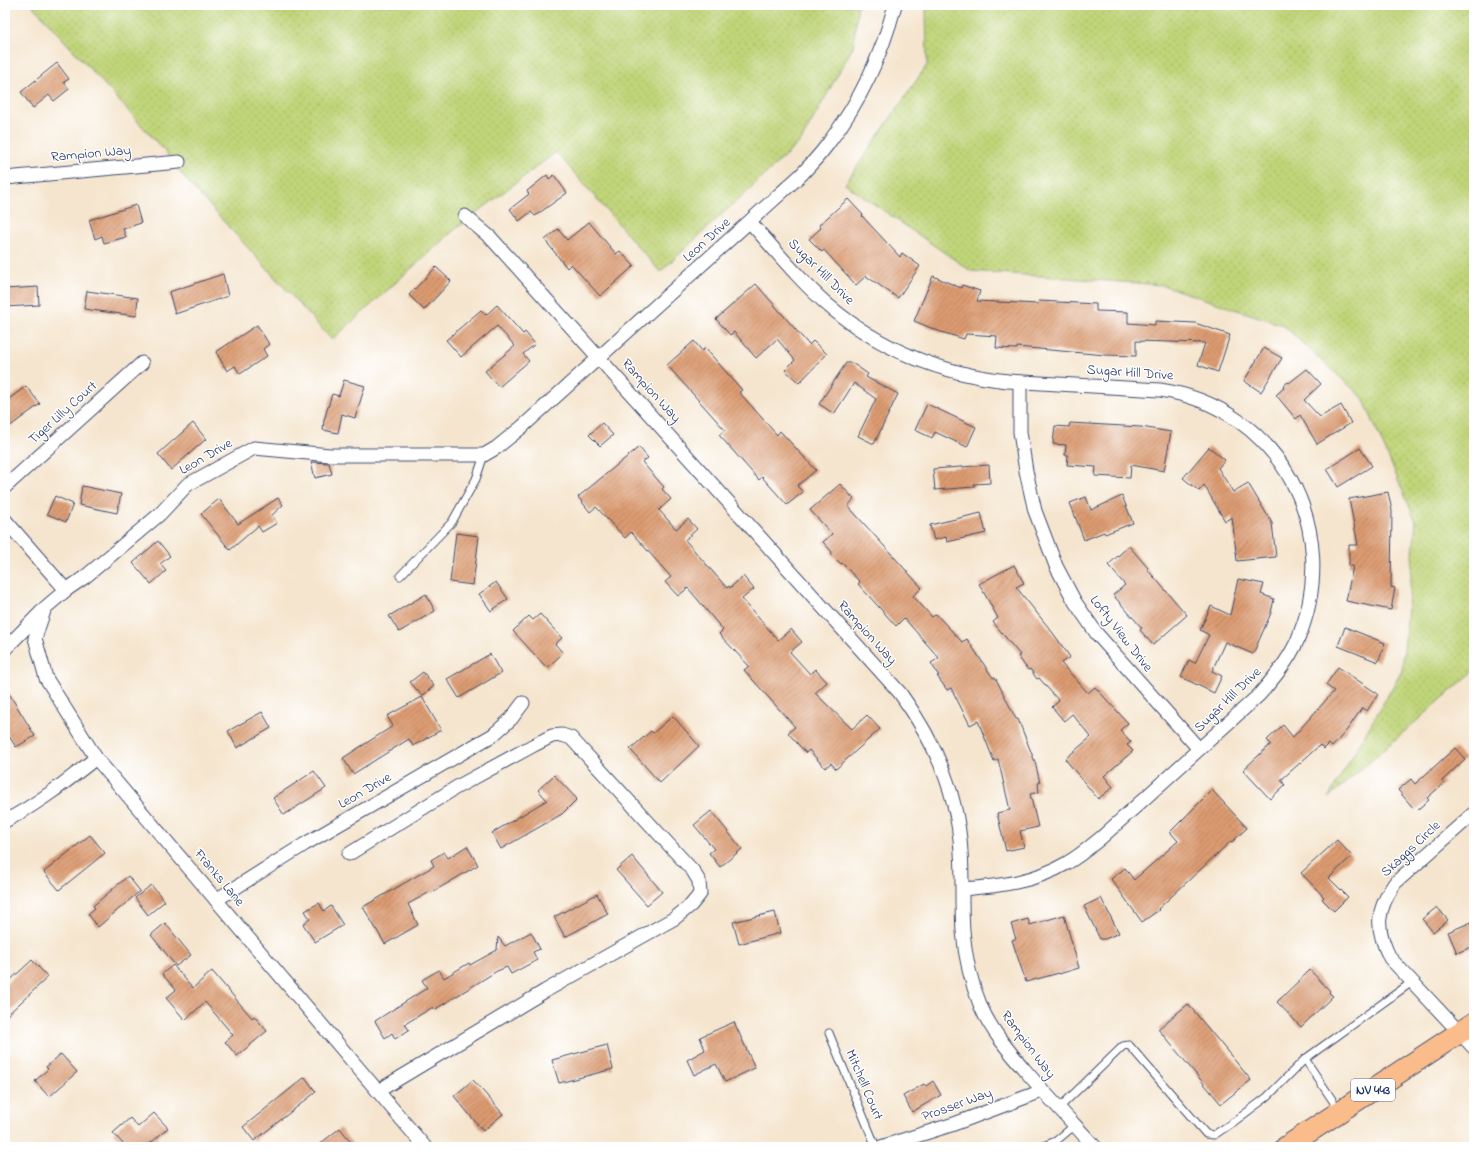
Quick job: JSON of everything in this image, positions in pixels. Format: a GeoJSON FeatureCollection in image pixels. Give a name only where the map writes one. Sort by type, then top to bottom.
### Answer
{"type":"FeatureCollection","features":[{"type":"Feature","properties":{"kind":"main road","name":"NV 443"},"geometry":{"type":"LineString","coordinates":[[1286,1147],[1467,1028]]}},
{"type":"Feature","properties":{"kind":"street","name":"Leon Drive"},"geometry":{"type":"LineString","coordinates":[[5,649],[46,607],[66,590],[85,577],[160,514],[187,485],[254,448],[330,455],[484,455],[496,448],[522,427],[802,174],[830,141],[854,107],[873,70],[887,33],[895,5]]}},
{"type":"Feature","properties":{"kind":"street","name":"Rampion Way"},"geometry":{"type":"LineString","coordinates":[[5,178],[179,162]]}},
{"type":"Feature","properties":{"kind":"street","name":"Rampion Way"},"geometry":{"type":"LineString","coordinates":[[465,216],[491,238],[900,693],[914,713],[939,761],[952,798],[960,833],[963,889],[963,931],[966,955],[969,971],[981,1006],[989,1022],[1002,1041],[1042,1091],[1095,1147]]}},
{"type":"Feature","properties":{"kind":"street","name":"Sugar Hill Drive"},"geometry":{"type":"LineString","coordinates":[[750,222],[802,280],[829,306],[874,338],[918,360],[952,371],[987,379],[1173,392],[1199,399],[1223,411],[1258,437],[1285,468],[1298,492],[1308,517],[1312,546],[1313,569],[1308,612],[1298,640],[1285,663],[1259,696],[1102,837],[1066,864],[1038,876],[1024,880],[995,887],[963,889]]}},
{"type":"Feature","properties":{"kind":"street","name":"Tiger Lilly Court"},"geometry":{"type":"LineString","coordinates":[[5,487],[142,363]]}},
{"type":"Feature","properties":{"kind":"street","name":"Lofty View Drive"},"geometry":{"type":"LineString","coordinates":[[1020,382],[1020,432],[1026,471],[1035,511],[1056,566],[1075,602],[1097,634],[1199,749]]}},
{"type":"Feature","properties":{"kind":"street"},"geometry":{"type":"LineString","coordinates":[[5,520],[66,590]]}},
{"type":"Feature","properties":{"kind":"street","name":"Franks Lane"},"geometry":{"type":"LineString","coordinates":[[46,607],[35,638],[46,678],[96,758],[425,1147]]}},
{"type":"Feature","properties":{"kind":"street","name":"Leon Drive"},"geometry":{"type":"LineString","coordinates":[[216,900],[305,844],[493,735],[511,719],[523,703]]}},
{"type":"Feature","properties":{"kind":"street"},"geometry":{"type":"LineString","coordinates":[[349,854],[457,787],[552,736],[562,735],[571,738],[693,871],[698,881],[700,894],[691,905],[675,918],[545,991],[378,1091]]}},
{"type":"Feature","properties":{"kind":"street"},"geometry":{"type":"LineString","coordinates":[[5,821],[22,812],[58,788],[96,758]]}},
{"type":"Feature","properties":{"kind":"street","name":"Skaggs Circle"},"geometry":{"type":"LineString","coordinates":[[1474,813],[1395,883],[1386,898],[1380,914],[1380,929],[1383,944],[1390,958],[1412,982],[1467,1028],[1474,1048]]}},
{"type":"Feature","properties":{"kind":"street","name":"Prosser Way"},"geometry":{"type":"LineString","coordinates":[[881,1147],[954,1124],[1042,1091]]}},
{"type":"Feature","properties":{"kind":"lane"},"geometry":{"type":"LineString","coordinates":[[400,576],[452,522],[476,479],[484,455]]}},
{"type":"Feature","properties":{"kind":"lane"},"geometry":{"type":"LineString","coordinates":[[1059,1108],[1123,1046],[1129,1045],[1206,1134],[1214,1135],[1235,1122],[1267,1097],[1305,1060],[1412,982]]}},
{"type":"Feature","properties":{"kind":"lane","name":"Mitchell Court"},"geometry":{"type":"LineString","coordinates":[[828,1033],[876,1147]]}},
{"type":"Feature","properties":{"kind":"lane"},"geometry":{"type":"LineString","coordinates":[[1305,1060],[1340,1112]]}},
{"type":"Feature","properties":{"kind":"lane"},"geometry":{"type":"LineString","coordinates":[[1041,1147],[1056,1141],[1075,1125]]}},
{"type":"Feature","properties":{"kind":"green space"},"geometry":{"type":"Polygon","coordinates":[[[32,5],[858,5],[853,47],[801,141],[660,272],[556,152],[452,232],[332,340],[188,182],[162,148],[32,5]]]}},
{"type":"Feature","properties":{"kind":"green space"},"geometry":{"type":"Polygon","coordinates":[[[926,5],[1474,5],[1474,671],[1328,798],[1402,671],[1416,522],[1363,398],[1283,325],[1162,285],[971,271],[845,184],[927,65],[926,5]]]}},
{"type":"Feature","properties":{"kind":"building"},"geometry":{"type":"Polygon","coordinates":[[[57,63],[69,79],[64,82],[69,89],[54,101],[49,95],[33,108],[21,92],[57,63]]]}},
{"type":"Feature","properties":{"kind":"building"},"geometry":{"type":"Polygon","coordinates":[[[547,175],[549,179],[554,175],[567,193],[535,216],[531,212],[519,221],[510,209],[529,194],[527,191],[547,175]]]}},
{"type":"Feature","properties":{"kind":"building"},"geometry":{"type":"Polygon","coordinates":[[[848,199],[900,257],[902,253],[920,266],[898,298],[866,276],[856,285],[824,250],[822,252],[809,239],[821,228],[819,225],[848,199]]]}},
{"type":"Feature","properties":{"kind":"building"},"geometry":{"type":"Polygon","coordinates":[[[136,205],[141,223],[123,229],[126,237],[104,243],[102,236],[95,239],[89,220],[136,205]]]}},
{"type":"Feature","properties":{"kind":"building"},"geometry":{"type":"Polygon","coordinates":[[[589,222],[616,254],[620,251],[634,266],[600,296],[571,264],[567,268],[545,240],[558,229],[567,240],[589,222]]]}},
{"type":"Feature","properties":{"kind":"building"},"geometry":{"type":"Polygon","coordinates":[[[436,267],[451,281],[424,310],[409,295],[436,267]]]}},
{"type":"Feature","properties":{"kind":"building"},"geometry":{"type":"Polygon","coordinates":[[[223,274],[228,296],[175,314],[169,292],[223,274]]]}},
{"type":"Feature","properties":{"kind":"building"},"geometry":{"type":"Polygon","coordinates":[[[933,276],[961,288],[962,285],[980,291],[977,301],[1038,304],[1039,301],[1096,304],[1096,311],[1128,312],[1128,323],[1155,325],[1155,321],[1195,323],[1230,335],[1218,372],[1198,365],[1205,343],[1136,341],[1136,356],[1105,355],[1017,347],[1017,349],[996,348],[997,336],[966,334],[964,339],[941,332],[914,321],[933,276]]]}},
{"type":"Feature","properties":{"kind":"building"},"geometry":{"type":"Polygon","coordinates":[[[756,284],[809,345],[813,341],[827,354],[799,383],[785,370],[795,360],[777,339],[756,358],[734,332],[730,335],[716,319],[756,284]]]}},
{"type":"Feature","properties":{"kind":"building"},"geometry":{"type":"Polygon","coordinates":[[[38,287],[39,305],[5,307],[5,289],[38,287]]]}},
{"type":"Feature","properties":{"kind":"building"},"geometry":{"type":"Polygon","coordinates":[[[87,291],[138,298],[136,316],[84,309],[87,291]]]}},
{"type":"Feature","properties":{"kind":"building"},"geometry":{"type":"Polygon","coordinates":[[[497,305],[523,334],[525,332],[535,344],[523,354],[529,361],[499,387],[485,371],[515,346],[497,326],[461,357],[446,340],[481,310],[486,315],[497,305]]]}},
{"type":"Feature","properties":{"kind":"building"},"geometry":{"type":"Polygon","coordinates":[[[257,325],[269,344],[263,349],[267,356],[240,374],[235,366],[227,371],[216,352],[257,325]]]}},
{"type":"Feature","properties":{"kind":"building"},"geometry":{"type":"Polygon","coordinates":[[[694,341],[702,351],[705,348],[742,390],[739,392],[777,435],[780,431],[816,470],[797,486],[803,492],[787,505],[762,477],[759,480],[719,435],[725,430],[667,365],[694,341]]]}},
{"type":"Feature","properties":{"kind":"building"},"geometry":{"type":"Polygon","coordinates":[[[1264,348],[1282,358],[1261,392],[1244,381],[1264,348]]]}},
{"type":"Feature","properties":{"kind":"building"},"geometry":{"type":"Polygon","coordinates":[[[846,363],[852,363],[868,374],[866,377],[898,394],[874,444],[858,436],[876,399],[854,383],[834,414],[819,404],[846,363]]]}},
{"type":"Feature","properties":{"kind":"building"},"geometry":{"type":"Polygon","coordinates":[[[1307,369],[1321,384],[1304,400],[1320,417],[1341,405],[1351,423],[1317,444],[1300,415],[1296,419],[1276,395],[1284,388],[1283,386],[1307,369]]]}},
{"type":"Feature","properties":{"kind":"building"},"geometry":{"type":"Polygon","coordinates":[[[344,380],[365,386],[355,418],[342,414],[338,433],[323,430],[324,420],[332,394],[339,396],[344,380]]]}},
{"type":"Feature","properties":{"kind":"building"},"geometry":{"type":"Polygon","coordinates":[[[26,386],[40,404],[5,430],[5,402],[26,386]]]}},
{"type":"Feature","properties":{"kind":"building"},"geometry":{"type":"Polygon","coordinates":[[[927,404],[976,427],[967,447],[935,432],[932,438],[915,430],[927,404]]]}},
{"type":"Feature","properties":{"kind":"building"},"geometry":{"type":"Polygon","coordinates":[[[193,423],[206,439],[171,470],[158,454],[193,423]]]}},
{"type":"Feature","properties":{"kind":"building"},"geometry":{"type":"Polygon","coordinates":[[[602,423],[613,435],[600,446],[589,435],[602,423]]]}},
{"type":"Feature","properties":{"kind":"building"},"geometry":{"type":"Polygon","coordinates":[[[1070,423],[1141,427],[1171,432],[1164,471],[1131,465],[1130,478],[1095,476],[1096,467],[1067,465],[1068,455],[1065,455],[1066,445],[1053,444],[1055,426],[1069,427],[1070,423]]]}},
{"type":"Feature","properties":{"kind":"building"},"geometry":{"type":"Polygon","coordinates":[[[639,447],[648,458],[642,462],[664,487],[662,489],[671,499],[659,510],[676,529],[688,519],[697,529],[685,540],[727,588],[729,586],[730,588],[743,576],[754,589],[742,599],[778,640],[791,629],[802,642],[790,652],[810,674],[815,669],[827,682],[815,693],[852,729],[867,715],[880,729],[836,769],[831,763],[825,768],[809,750],[806,753],[788,733],[795,727],[744,670],[749,666],[719,634],[723,630],[688,588],[678,596],[665,582],[671,577],[631,532],[625,538],[596,507],[590,512],[578,497],[639,447]]]}},
{"type":"Feature","properties":{"kind":"building"},"geometry":{"type":"Polygon","coordinates":[[[1209,447],[1225,460],[1218,468],[1233,492],[1248,483],[1272,523],[1276,557],[1237,561],[1232,517],[1225,521],[1204,485],[1199,491],[1183,478],[1209,447]]]}},
{"type":"Feature","properties":{"kind":"building"},"geometry":{"type":"Polygon","coordinates":[[[1360,448],[1372,466],[1338,487],[1327,469],[1360,448]]]}},
{"type":"Feature","properties":{"kind":"building"},"geometry":{"type":"Polygon","coordinates":[[[311,462],[329,463],[332,474],[315,478],[311,462]]]}},
{"type":"Feature","properties":{"kind":"building"},"geometry":{"type":"Polygon","coordinates":[[[989,465],[990,483],[974,484],[974,487],[935,490],[933,469],[989,465]]]}},
{"type":"Feature","properties":{"kind":"building"},"geometry":{"type":"Polygon","coordinates":[[[840,484],[854,499],[848,506],[922,588],[913,596],[932,617],[936,614],[962,642],[967,639],[993,678],[995,677],[1016,719],[1018,719],[1035,762],[1040,783],[1038,783],[1039,792],[1030,794],[1038,827],[1020,831],[1024,847],[1006,851],[997,813],[1010,810],[998,759],[994,761],[978,721],[970,725],[951,688],[947,690],[937,676],[939,676],[931,663],[939,658],[904,618],[896,626],[858,584],[860,582],[831,554],[832,552],[823,542],[832,534],[810,510],[840,484]]]}},
{"type":"Feature","properties":{"kind":"building"},"geometry":{"type":"Polygon","coordinates":[[[82,486],[121,494],[117,513],[79,505],[82,486]]]}},
{"type":"Feature","properties":{"kind":"building"},"geometry":{"type":"Polygon","coordinates":[[[1388,492],[1392,511],[1391,587],[1395,588],[1391,610],[1346,601],[1353,566],[1349,566],[1349,545],[1358,545],[1349,499],[1388,492]]]}},
{"type":"Feature","properties":{"kind":"building"},"geometry":{"type":"Polygon","coordinates":[[[55,496],[73,504],[66,522],[47,514],[55,496]]]}},
{"type":"Feature","properties":{"kind":"building"},"geometry":{"type":"Polygon","coordinates":[[[1122,496],[1133,523],[1105,534],[1104,532],[1084,540],[1070,503],[1086,497],[1091,510],[1122,496]]]}},
{"type":"Feature","properties":{"kind":"building"},"geometry":{"type":"Polygon","coordinates":[[[278,498],[283,505],[272,515],[277,523],[262,532],[258,526],[230,550],[201,514],[219,499],[238,524],[278,498]]]}},
{"type":"Feature","properties":{"kind":"building"},"geometry":{"type":"Polygon","coordinates":[[[981,513],[986,533],[947,542],[946,537],[934,540],[930,525],[981,513]]]}},
{"type":"Feature","properties":{"kind":"building"},"geometry":{"type":"Polygon","coordinates":[[[456,533],[479,536],[473,585],[450,582],[456,533]]]}},
{"type":"Feature","properties":{"kind":"building"},"geometry":{"type":"Polygon","coordinates":[[[158,541],[170,556],[160,564],[166,571],[151,584],[133,563],[158,541]]]}},
{"type":"Feature","properties":{"kind":"building"},"geometry":{"type":"Polygon","coordinates":[[[1129,546],[1187,615],[1153,645],[1140,630],[1142,628],[1113,595],[1125,585],[1108,565],[1129,546]]]}},
{"type":"Feature","properties":{"kind":"building"},"geometry":{"type":"Polygon","coordinates":[[[1014,565],[1024,583],[1016,587],[1070,657],[1061,663],[1088,693],[1095,687],[1128,723],[1120,730],[1131,742],[1127,745],[1133,751],[1104,776],[1113,787],[1098,799],[1065,759],[1091,737],[1072,714],[1064,721],[1052,707],[1059,701],[1039,678],[1037,679],[1030,669],[1028,670],[1018,656],[1020,655],[993,622],[998,618],[979,584],[1014,565]]]}},
{"type":"Feature","properties":{"kind":"building"},"geometry":{"type":"Polygon","coordinates":[[[1238,579],[1264,584],[1261,594],[1274,599],[1271,613],[1253,654],[1225,642],[1212,671],[1222,676],[1214,693],[1181,677],[1189,660],[1195,663],[1209,635],[1200,630],[1211,606],[1230,615],[1238,579]]]}},
{"type":"Feature","properties":{"kind":"building"},"geometry":{"type":"Polygon","coordinates":[[[496,582],[508,599],[491,611],[479,594],[496,582]]]}},
{"type":"Feature","properties":{"kind":"building"},"geometry":{"type":"Polygon","coordinates":[[[426,594],[435,611],[399,632],[389,616],[426,594]]]}},
{"type":"Feature","properties":{"kind":"building"},"geometry":{"type":"Polygon","coordinates":[[[540,614],[562,638],[555,644],[563,653],[547,668],[513,631],[529,616],[533,620],[540,614]]]}},
{"type":"Feature","properties":{"kind":"building"},"geometry":{"type":"Polygon","coordinates":[[[1345,627],[1385,643],[1378,662],[1338,646],[1345,627]]]}},
{"type":"Feature","properties":{"kind":"building"},"geometry":{"type":"Polygon","coordinates":[[[490,654],[501,673],[459,698],[447,679],[490,654]]]}},
{"type":"Feature","properties":{"kind":"building"},"geometry":{"type":"Polygon","coordinates":[[[1338,667],[1378,694],[1367,711],[1362,708],[1347,730],[1332,747],[1329,744],[1324,749],[1320,745],[1281,780],[1285,785],[1270,799],[1243,770],[1271,744],[1267,740],[1283,725],[1293,737],[1334,691],[1326,685],[1338,667]]]}},
{"type":"Feature","properties":{"kind":"building"},"geometry":{"type":"Polygon","coordinates":[[[423,672],[434,686],[422,696],[410,682],[423,672]]]}},
{"type":"Feature","properties":{"kind":"building"},"geometry":{"type":"Polygon","coordinates":[[[5,687],[35,736],[16,747],[5,730],[5,687]]]}},
{"type":"Feature","properties":{"kind":"building"},"geometry":{"type":"Polygon","coordinates":[[[422,697],[441,730],[413,746],[409,739],[353,774],[343,758],[393,726],[387,716],[422,697]]]}},
{"type":"Feature","properties":{"kind":"building"},"geometry":{"type":"Polygon","coordinates":[[[262,712],[271,728],[237,748],[228,731],[262,712]]]}},
{"type":"Feature","properties":{"kind":"building"},"geometry":{"type":"Polygon","coordinates":[[[673,716],[699,746],[660,783],[630,749],[651,731],[653,733],[673,716]]]}},
{"type":"Feature","properties":{"kind":"building"},"geometry":{"type":"Polygon","coordinates":[[[1455,748],[1465,759],[1442,781],[1444,783],[1427,798],[1429,800],[1417,810],[1415,808],[1414,809],[1398,790],[1411,779],[1415,784],[1455,748]]]}},
{"type":"Feature","properties":{"kind":"building"},"geometry":{"type":"Polygon","coordinates":[[[314,771],[326,788],[284,815],[273,798],[314,771]]]}},
{"type":"Feature","properties":{"kind":"building"},"geometry":{"type":"Polygon","coordinates":[[[554,775],[577,799],[562,814],[501,849],[492,833],[547,800],[538,790],[554,775]]]}},
{"type":"Feature","properties":{"kind":"building"},"geometry":{"type":"Polygon","coordinates":[[[1212,790],[1247,828],[1158,909],[1159,910],[1142,922],[1111,879],[1125,868],[1134,880],[1178,841],[1170,832],[1212,790]]]}},
{"type":"Feature","properties":{"kind":"building"},"geometry":{"type":"Polygon","coordinates":[[[711,811],[742,849],[720,867],[709,853],[714,849],[694,825],[711,811]]]}},
{"type":"Feature","properties":{"kind":"building"},"geometry":{"type":"Polygon","coordinates":[[[90,835],[105,853],[59,890],[44,872],[90,835]]]}},
{"type":"Feature","properties":{"kind":"building"},"geometry":{"type":"Polygon","coordinates":[[[1337,840],[1352,856],[1329,878],[1348,897],[1334,911],[1322,899],[1324,897],[1301,873],[1337,840]]]}},
{"type":"Feature","properties":{"kind":"building"},"geometry":{"type":"Polygon","coordinates":[[[467,846],[478,865],[431,893],[430,892],[408,904],[418,925],[385,944],[363,907],[434,866],[431,860],[444,852],[448,858],[467,846]]]}},
{"type":"Feature","properties":{"kind":"building"},"geometry":{"type":"Polygon","coordinates":[[[632,856],[662,892],[647,905],[616,870],[632,856]]]}},
{"type":"Feature","properties":{"kind":"building"},"geometry":{"type":"Polygon","coordinates":[[[128,876],[140,891],[98,927],[88,914],[95,908],[93,906],[128,876]]]}},
{"type":"Feature","properties":{"kind":"building"},"geometry":{"type":"Polygon","coordinates":[[[151,885],[165,901],[148,915],[135,898],[151,885]]]}},
{"type":"Feature","properties":{"kind":"building"},"geometry":{"type":"Polygon","coordinates":[[[597,894],[608,914],[565,937],[554,917],[597,894]]]}},
{"type":"Feature","properties":{"kind":"building"},"geometry":{"type":"Polygon","coordinates":[[[1101,898],[1119,933],[1105,939],[1100,939],[1084,906],[1101,898]]]}},
{"type":"Feature","properties":{"kind":"building"},"geometry":{"type":"Polygon","coordinates":[[[319,903],[324,911],[331,906],[343,925],[315,942],[303,924],[310,919],[305,911],[319,903]]]}},
{"type":"Feature","properties":{"kind":"building"},"geometry":{"type":"Polygon","coordinates":[[[1437,907],[1448,920],[1433,932],[1422,919],[1437,907]]]}},
{"type":"Feature","properties":{"kind":"building"},"geometry":{"type":"Polygon","coordinates":[[[775,912],[780,933],[739,944],[733,922],[775,912]]]}},
{"type":"Feature","properties":{"kind":"building"},"geometry":{"type":"Polygon","coordinates":[[[1064,915],[1079,968],[1026,982],[1012,940],[1016,939],[1011,924],[1028,919],[1030,925],[1064,915]]]}},
{"type":"Feature","properties":{"kind":"building"},"geometry":{"type":"Polygon","coordinates":[[[1474,921],[1474,946],[1457,953],[1448,932],[1474,921]]]}},
{"type":"Feature","properties":{"kind":"building"},"geometry":{"type":"Polygon","coordinates":[[[165,923],[191,955],[176,966],[151,935],[165,923]]]}},
{"type":"Feature","properties":{"kind":"building"},"geometry":{"type":"Polygon","coordinates":[[[531,932],[540,949],[533,952],[537,960],[511,974],[507,967],[497,971],[434,1010],[433,1007],[405,1024],[409,1030],[395,1039],[392,1033],[385,1038],[375,1021],[427,988],[422,980],[439,970],[444,978],[469,963],[470,965],[497,950],[498,937],[505,946],[531,932]]]}},
{"type":"Feature","properties":{"kind":"building"},"geometry":{"type":"Polygon","coordinates":[[[32,960],[48,977],[5,1017],[5,985],[32,960]]]}},
{"type":"Feature","properties":{"kind":"building"},"geometry":{"type":"Polygon","coordinates":[[[173,965],[193,988],[212,971],[252,1018],[254,1016],[267,1031],[237,1056],[225,1042],[233,1035],[205,1002],[185,1020],[166,998],[176,990],[162,974],[173,965]]]}},
{"type":"Feature","properties":{"kind":"building"},"geometry":{"type":"Polygon","coordinates":[[[1310,970],[1333,996],[1301,1027],[1277,1002],[1310,970]]]}},
{"type":"Feature","properties":{"kind":"building"},"geometry":{"type":"Polygon","coordinates":[[[1188,1004],[1251,1080],[1221,1104],[1158,1029],[1188,1004]]]}},
{"type":"Feature","properties":{"kind":"building"},"geometry":{"type":"Polygon","coordinates":[[[734,1022],[755,1068],[725,1082],[716,1064],[694,1075],[687,1060],[705,1050],[700,1037],[734,1022]]]}},
{"type":"Feature","properties":{"kind":"building"},"geometry":{"type":"Polygon","coordinates":[[[607,1045],[613,1069],[559,1083],[552,1060],[607,1045]]]}},
{"type":"Feature","properties":{"kind":"building"},"geometry":{"type":"Polygon","coordinates":[[[61,1054],[77,1072],[49,1097],[35,1081],[48,1069],[46,1067],[61,1054]]]}},
{"type":"Feature","properties":{"kind":"building"},"geometry":{"type":"Polygon","coordinates":[[[305,1077],[316,1092],[254,1141],[243,1127],[305,1077]]]}},
{"type":"Feature","properties":{"kind":"building"},"geometry":{"type":"Polygon","coordinates":[[[473,1080],[503,1114],[483,1131],[454,1096],[473,1080]]]}},
{"type":"Feature","properties":{"kind":"building"},"geometry":{"type":"Polygon","coordinates":[[[933,1081],[941,1095],[912,1112],[903,1096],[924,1084],[926,1086],[933,1081]]]}},
{"type":"Feature","properties":{"kind":"building"},"geometry":{"type":"Polygon","coordinates":[[[154,1113],[168,1128],[146,1147],[126,1147],[113,1133],[130,1118],[138,1127],[154,1113]]]}},
{"type":"Feature","properties":{"kind":"building"},"geometry":{"type":"Polygon","coordinates":[[[340,1128],[355,1147],[316,1147],[340,1128]]]}}]}
